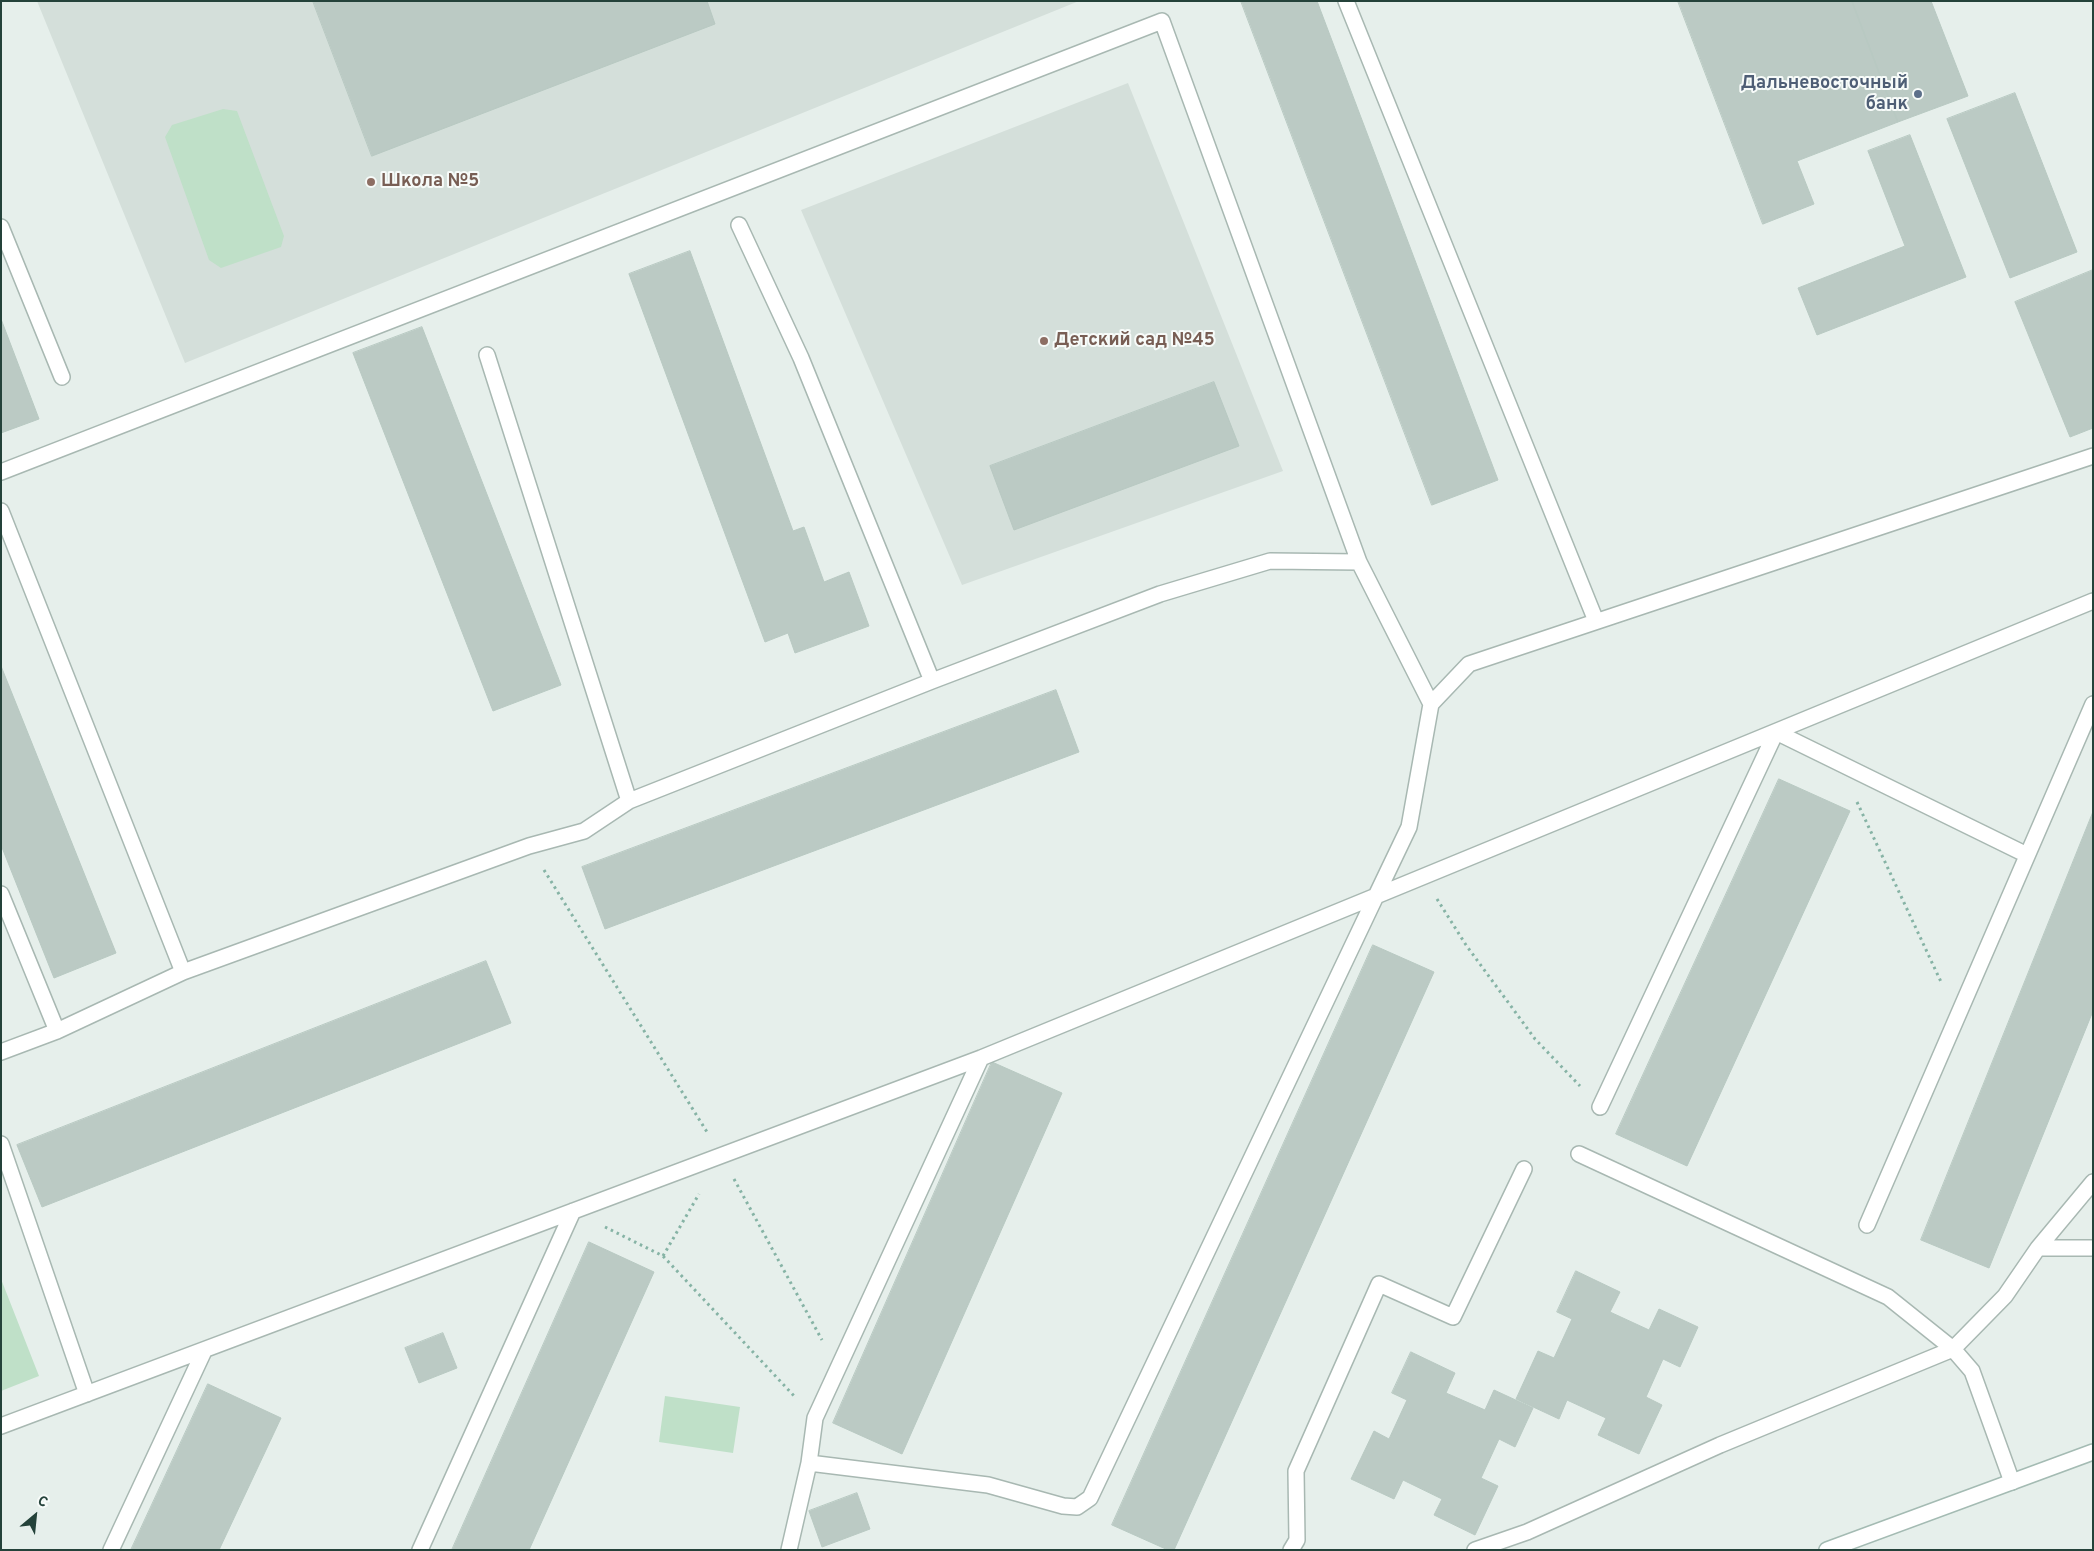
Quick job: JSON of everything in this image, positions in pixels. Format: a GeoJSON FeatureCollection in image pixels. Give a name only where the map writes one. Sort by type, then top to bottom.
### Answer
{"type":"FeatureCollection","features":[{"type":"Feature","properties":{"kind":"main road"},"geometry":{"type":"LineString","coordinates":[[1346,1],[1596,622]]}},
{"type":"Feature","properties":{"kind":"main road"},"geometry":{"type":"LineString","coordinates":[[1,472],[613,236],[1162,21],[1359,562],[1431,704]]}},
{"type":"Feature","properties":{"kind":"main road"},"geometry":{"type":"LineString","coordinates":[[739,225],[801,358],[932,681]]}},
{"type":"Feature","properties":{"kind":"main road"},"geometry":{"type":"LineString","coordinates":[[1,227],[62,377]]}},
{"type":"Feature","properties":{"kind":"main road"},"geometry":{"type":"LineString","coordinates":[[487,355],[629,801]]}},
{"type":"Feature","properties":{"kind":"main road"},"geometry":{"type":"LineString","coordinates":[[808,1463],[988,1485],[1063,1506],[1077,1507],[1090,1498],[1409,827],[1431,704],[1469,664],[2093,456]]}},
{"type":"Feature","properties":{"kind":"main road"},"geometry":{"type":"LineString","coordinates":[[1,511],[183,972]]}},
{"type":"Feature","properties":{"kind":"main road"},"geometry":{"type":"LineString","coordinates":[[1,1052],[57,1031],[183,972],[529,846],[584,831],[629,801],[932,681],[1160,594],[1270,562],[1359,562]]}},
{"type":"Feature","properties":{"kind":"main road"},"geometry":{"type":"LineString","coordinates":[[1,1426],[204,1352],[981,1058],[2093,601]]}},
{"type":"Feature","properties":{"kind":"main road"},"geometry":{"type":"LineString","coordinates":[[1867,1225],[2093,704]]}},
{"type":"Feature","properties":{"kind":"main road"},"geometry":{"type":"LineString","coordinates":[[1776,732],[2027,856]]}},
{"type":"Feature","properties":{"kind":"main road"},"geometry":{"type":"LineString","coordinates":[[1600,1107],[1776,732]]}},
{"type":"Feature","properties":{"kind":"main road"},"geometry":{"type":"LineString","coordinates":[[1,894],[57,1031]]}},
{"type":"Feature","properties":{"kind":"main road"},"geometry":{"type":"LineString","coordinates":[[789,1550],[808,1463],[815,1418],[981,1058]]}},
{"type":"Feature","properties":{"kind":"main road"},"geometry":{"type":"LineString","coordinates":[[1,1144],[88,1394]]}},
{"type":"Feature","properties":{"kind":"main road"},"geometry":{"type":"LineString","coordinates":[[1578,1154],[1888,1297],[1953,1349],[1972,1371],[2012,1482]]}},
{"type":"Feature","properties":{"kind":"main road"},"geometry":{"type":"LineString","coordinates":[[1292,1550],[1297,1540],[1296,1471],[1379,1284],[1453,1317],[1524,1169]]}},
{"type":"Feature","properties":{"kind":"main road"},"geometry":{"type":"LineString","coordinates":[[1475,1550],[1527,1532],[1720,1445],[1953,1349],[2005,1296],[2038,1248],[2093,1182]]}},
{"type":"Feature","properties":{"kind":"main road"},"geometry":{"type":"LineString","coordinates":[[420,1550],[573,1211]]}},
{"type":"Feature","properties":{"kind":"main road"},"geometry":{"type":"LineString","coordinates":[[2038,1248],[2093,1248]]}},
{"type":"Feature","properties":{"kind":"main road"},"geometry":{"type":"LineString","coordinates":[[111,1550],[204,1352]]}},
{"type":"Feature","properties":{"kind":"main road"},"geometry":{"type":"LineString","coordinates":[[1827,1550],[1849,1546],[2093,1452]]}},
{"type":"Feature","properties":{"kind":"path"},"geometry":{"type":"LineString","coordinates":[[1838,762],[1958,1016]]}},
{"type":"Feature","properties":{"kind":"path"},"geometry":{"type":"LineString","coordinates":[[529,846],[721,1156],[838,1369]]}},
{"type":"Feature","properties":{"kind":"path"},"geometry":{"type":"LineString","coordinates":[[1424,877],[1466,945],[1535,1039],[1600,1107]]}},
{"type":"Feature","properties":{"kind":"path"},"geometry":{"type":"LineString","coordinates":[[663,1256],[721,1156]]}},
{"type":"Feature","properties":{"kind":"path"},"geometry":{"type":"LineString","coordinates":[[573,1211],[663,1256],[815,1418]]}},
{"type":"Feature","properties":{"kind":"shaded area","name":"Школа №5"},"geometry":{"type":"Polygon","coordinates":[[[37,1],[1079,1],[185,363],[37,1]]]}},
{"type":"Feature","properties":{"kind":"shaded area","name":"Детский сад №45"},"geometry":{"type":"Polygon","coordinates":[[[1128,83],[1283,471],[962,585],[801,210],[1128,83]]]}},
{"type":"Feature","properties":{"kind":"green space"},"geometry":{"type":"Polygon","coordinates":[[[223,109],[237,111],[284,236],[281,247],[221,268],[209,260],[165,137],[172,125],[223,109]]]}},
{"type":"Feature","properties":{"kind":"green space"},"geometry":{"type":"Polygon","coordinates":[[[1,1279],[39,1376],[1,1391],[1,1279]]]}},
{"type":"Feature","properties":{"kind":"green space"},"geometry":{"type":"Polygon","coordinates":[[[665,1396],[740,1407],[733,1453],[659,1442],[665,1396]]]}},
{"type":"Feature","properties":{"kind":"building"},"geometry":{"type":"Polygon","coordinates":[[[313,1],[707,1],[715,24],[372,156],[313,1]]]}},
{"type":"Feature","properties":{"kind":"building"},"geometry":{"type":"Polygon","coordinates":[[[1241,1],[1317,1],[1498,480],[1432,505],[1241,1]]]}},
{"type":"Feature","properties":{"kind":"building"},"geometry":{"type":"Polygon","coordinates":[[[1678,1],[1852,1],[1898,122],[1797,161],[1814,204],[1763,224],[1678,1]]]}},
{"type":"Feature","properties":{"kind":"building"},"geometry":{"type":"Polygon","coordinates":[[[1852,1],[1931,1],[1968,96],[1898,122],[1852,1]]]}},
{"type":"Feature","properties":{"kind":"building"},"geometry":{"type":"Polygon","coordinates":[[[2015,93],[2077,252],[2010,278],[1947,119],[2015,93]]]}},
{"type":"Feature","properties":{"kind":"building"},"geometry":{"type":"Polygon","coordinates":[[[1910,135],[1966,277],[1817,335],[1798,288],[1905,246],[1868,151],[1910,135]]]}},
{"type":"Feature","properties":{"kind":"building"},"geometry":{"type":"Polygon","coordinates":[[[690,251],[793,531],[804,527],[824,582],[849,572],[869,626],[795,653],[788,633],[765,642],[629,274],[690,251]]]}},
{"type":"Feature","properties":{"kind":"building"},"geometry":{"type":"Polygon","coordinates":[[[2093,270],[2093,428],[2070,437],[2015,302],[2093,270]]]}},
{"type":"Feature","properties":{"kind":"building"},"geometry":{"type":"Polygon","coordinates":[[[1,319],[39,419],[1,433],[1,319]]]}},
{"type":"Feature","properties":{"kind":"building"},"geometry":{"type":"Polygon","coordinates":[[[422,327],[561,685],[493,711],[353,353],[422,327]]]}},
{"type":"Feature","properties":{"kind":"building"},"geometry":{"type":"Polygon","coordinates":[[[1214,382],[1239,446],[1014,530],[990,466],[1214,382]]]}},
{"type":"Feature","properties":{"kind":"building"},"geometry":{"type":"Polygon","coordinates":[[[1,666],[116,953],[54,978],[1,845],[1,666]]]}},
{"type":"Feature","properties":{"kind":"building"},"geometry":{"type":"Polygon","coordinates":[[[1056,690],[1079,752],[605,929],[582,867],[1056,690]]]}},
{"type":"Feature","properties":{"kind":"building"},"geometry":{"type":"Polygon","coordinates":[[[1779,779],[1850,811],[1687,1166],[1616,1134],[1779,779]]]}},
{"type":"Feature","properties":{"kind":"building"},"geometry":{"type":"Polygon","coordinates":[[[2093,812],[2093,1011],[1989,1268],[1921,1240],[2093,812]]]}},
{"type":"Feature","properties":{"kind":"building"},"geometry":{"type":"Polygon","coordinates":[[[1373,945],[1434,972],[1174,1550],[1168,1550],[1112,1525],[1373,945]]]}},
{"type":"Feature","properties":{"kind":"building"},"geometry":{"type":"Polygon","coordinates":[[[486,961],[511,1023],[42,1207],[17,1145],[486,961]]]}},
{"type":"Feature","properties":{"kind":"building"},"geometry":{"type":"Polygon","coordinates":[[[992,1062],[1062,1093],[902,1454],[833,1423],[992,1062]]]}},
{"type":"Feature","properties":{"kind":"building"},"geometry":{"type":"Polygon","coordinates":[[[589,1242],[654,1272],[529,1550],[452,1550],[589,1242]]]}},
{"type":"Feature","properties":{"kind":"building"},"geometry":{"type":"Polygon","coordinates":[[[1576,1271],[1620,1292],[1610,1312],[1649,1330],[1659,1309],[1698,1327],[1680,1367],[1663,1359],[1646,1397],[1662,1405],[1639,1454],[1598,1435],[1606,1418],[1567,1400],[1559,1419],[1516,1399],[1538,1351],[1554,1358],[1572,1319],[1557,1312],[1576,1271]]]}},
{"type":"Feature","properties":{"kind":"building"},"geometry":{"type":"Polygon","coordinates":[[[443,1333],[457,1368],[419,1383],[405,1348],[443,1333]]]}},
{"type":"Feature","properties":{"kind":"building"},"geometry":{"type":"Polygon","coordinates":[[[1411,1352],[1455,1373],[1446,1393],[1485,1410],[1494,1390],[1533,1408],[1515,1447],[1499,1439],[1481,1478],[1498,1486],[1475,1535],[1434,1515],[1442,1499],[1403,1480],[1394,1499],[1351,1479],[1374,1431],[1389,1439],[1407,1400],[1392,1393],[1411,1352]]]}},
{"type":"Feature","properties":{"kind":"building"},"geometry":{"type":"Polygon","coordinates":[[[208,1384],[281,1418],[219,1550],[131,1550],[208,1384]]]}},
{"type":"Feature","properties":{"kind":"building"},"geometry":{"type":"Polygon","coordinates":[[[857,1493],[870,1529],[822,1547],[809,1511],[857,1493]]]}},
{"type":"Feature","properties":{"kind":"place","name":"Дальневосточный банк"},"geometry":{"type":"Point","coordinates":[1918,94]}},
{"type":"Feature","properties":{"kind":"place","name":"Школа №5"},"geometry":{"type":"Point","coordinates":[371,182]}},
{"type":"Feature","properties":{"kind":"place","name":"Детский сад №45"},"geometry":{"type":"Point","coordinates":[1044,341]}}]}
